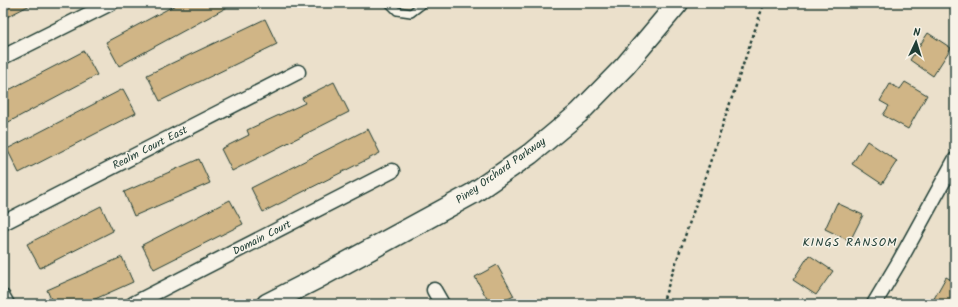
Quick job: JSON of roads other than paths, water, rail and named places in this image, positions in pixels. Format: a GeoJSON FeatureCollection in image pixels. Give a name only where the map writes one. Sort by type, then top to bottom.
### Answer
{"type":"FeatureCollection","features":[{"type":"Feature","properties":{"kind":"main road","name":"Piney Orchard Parkway"},"geometry":{"type":"LineString","coordinates":[[267,304],[318,278],[472,194],[530,154],[579,113],[625,66],[678,3]]}},
{"type":"Feature","properties":{"kind":"street"},"geometry":{"type":"LineString","coordinates":[[3,57],[111,3]]}},
{"type":"Feature","properties":{"kind":"street","name":"Realm Court East"},"geometry":{"type":"LineString","coordinates":[[3,223],[298,72]]}},
{"type":"Feature","properties":{"kind":"street"},"geometry":{"type":"LineString","coordinates":[[874,304],[955,160]]}},
{"type":"Feature","properties":{"kind":"street","name":"Domain Court"},"geometry":{"type":"LineString","coordinates":[[133,304],[392,171]]}},
{"type":"Feature","properties":{"kind":"street"},"geometry":{"type":"LineString","coordinates":[[434,290],[442,304]]}},
{"type":"Feature","properties":{"kind":"street"},"geometry":{"type":"LineString","coordinates":[[3,297],[6,304]]}},
{"type":"Feature","properties":{"kind":"lane"},"geometry":{"type":"LineString","coordinates":[[389,3],[397,11],[411,12],[424,3]]}},
{"type":"Feature","properties":{"kind":"district","name":"KINGS RANSOM"},"geometry":{"type":"Point","coordinates":[850,242]}}]}
